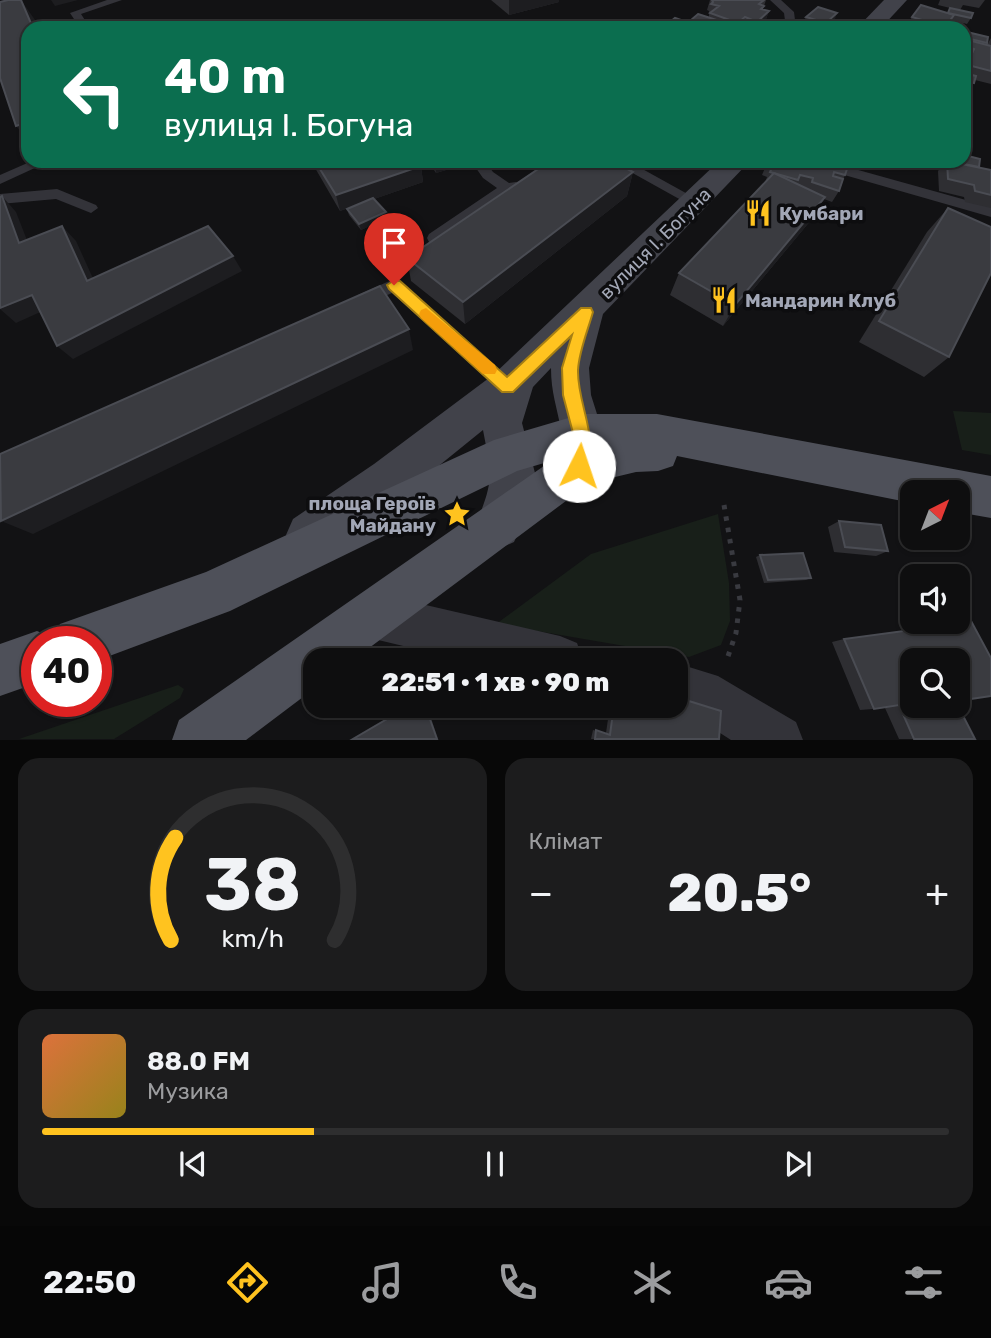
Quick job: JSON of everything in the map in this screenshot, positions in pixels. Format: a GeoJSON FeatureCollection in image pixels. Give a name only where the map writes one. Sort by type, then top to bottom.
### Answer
{"type":"FeatureCollection","features":[{"type":"Feature","properties":{"kind":"main road"},"geometry":{"type":"LineString","coordinates":[[228,727],[498,526],[573,460],[636,453],[744,448],[991,497]]}},
{"type":"Feature","properties":{"kind":"main road"},"geometry":{"type":"LineString","coordinates":[[112,630],[243,581],[509,454]]}},
{"type":"Feature","properties":{"kind":"main road"},"geometry":{"type":"LineString","coordinates":[[0,670],[21,663]]}},
{"type":"Feature","properties":{"kind":"street"},"geometry":{"type":"LineString","coordinates":[[875,21],[896,0]]}},
{"type":"Feature","properties":{"kind":"street","name":"вулиця І. Богуна"},"geometry":{"type":"LineString","coordinates":[[243,581],[389,480],[512,382],[586,312],[729,168]]}},
{"type":"Feature","properties":{"kind":"street"},"geometry":{"type":"LineString","coordinates":[[509,454],[530,471],[573,460],[570,368],[586,312]]}},
{"type":"Feature","properties":{"kind":"street"},"geometry":{"type":"LineString","coordinates":[[498,526],[509,505],[513,473],[502,423],[512,382]]}},
{"type":"Feature","properties":{"kind":"street"},"geometry":{"type":"LineString","coordinates":[[374,616],[509,648]]}},
{"type":"Feature","properties":{"kind":"street"},"geometry":{"type":"LineString","coordinates":[[695,694],[778,740]]}},
{"type":"Feature","properties":{"kind":"lane"},"geometry":{"type":"LineString","coordinates":[[80,21],[75,13],[117,0]]}},
{"type":"Feature","properties":{"kind":"lane"},"geometry":{"type":"LineString","coordinates":[[775,0],[789,12],[790,21]]}},
{"type":"Feature","properties":{"kind":"lane"},"geometry":{"type":"LineString","coordinates":[[0,180],[27,168]]}},
{"type":"Feature","properties":{"kind":"lane"},"geometry":{"type":"LineString","coordinates":[[483,168],[506,188]]}},
{"type":"Feature","properties":{"kind":"lane"},"geometry":{"type":"LineString","coordinates":[[631,168],[695,202]]}},
{"type":"Feature","properties":{"kind":"lane"},"geometry":{"type":"LineString","coordinates":[[836,168],[991,212]]}},
{"type":"Feature","properties":{"kind":"lane"},"geometry":{"type":"LineString","coordinates":[[434,238],[506,188],[518,187],[527,180]]}},
{"type":"Feature","properties":{"kind":"lane"},"geometry":{"type":"LineString","coordinates":[[0,199],[57,194],[91,208]]}},
{"type":"Feature","properties":{"kind":"lane"},"geometry":{"type":"LineString","coordinates":[[344,308],[394,285],[512,382]]}},
{"type":"Feature","properties":{"kind":"path"},"geometry":{"type":"LineString","coordinates":[[695,694],[736,633],[740,600],[724,505]]}},
{"type":"Feature","properties":{"kind":"shaded area"},"geometry":{"type":"Polygon","coordinates":[[[953,411],[991,413],[991,455],[962,450],[953,411]]]}},
{"type":"Feature","properties":{"kind":"shaded area"},"geometry":{"type":"Polygon","coordinates":[[[718,514],[729,583],[730,621],[721,645],[689,657],[688,648],[636,648],[496,624],[591,554],[718,514]]]}},
{"type":"Feature","properties":{"kind":"shaded area"},"geometry":{"type":"Polygon","coordinates":[[[178,685],[184,689],[180,698],[114,739],[19,739],[84,717],[112,717],[112,707],[178,685]]]}},
{"type":"Feature","properties":{"kind":"building"},"geometry":{"type":"Polygon","coordinates":[[[21,0],[30,21],[21,21],[21,124],[16,126],[0,78],[0,2],[21,0]]]}},
{"type":"Feature","properties":{"kind":"building"},"geometry":{"type":"Polygon","coordinates":[[[712,0],[764,0],[759,4],[764,6],[761,9],[769,11],[758,21],[745,17],[740,21],[732,21],[710,13],[719,6],[711,4],[712,0]]]}},
{"type":"Feature","properties":{"kind":"building"},"geometry":{"type":"Polygon","coordinates":[[[921,5],[954,15],[950,21],[925,21],[912,17],[921,5]]]}},
{"type":"Feature","properties":{"kind":"building"},"geometry":{"type":"Polygon","coordinates":[[[818,7],[837,13],[828,21],[806,17],[818,7]]]}},
{"type":"Feature","properties":{"kind":"building"},"geometry":{"type":"Polygon","coordinates":[[[950,8],[973,13],[971,18],[948,13],[950,8]]]}},
{"type":"Feature","properties":{"kind":"building"},"geometry":{"type":"Polygon","coordinates":[[[698,14],[720,21],[694,21],[691,20],[698,14]]]}},
{"type":"Feature","properties":{"kind":"building"},"geometry":{"type":"Polygon","coordinates":[[[971,33],[988,37],[987,43],[971,39],[971,33]]]}},
{"type":"Feature","properties":{"kind":"building"},"geometry":{"type":"Polygon","coordinates":[[[971,41],[991,46],[991,71],[971,66],[974,49],[971,48],[971,41]]]}},
{"type":"Feature","properties":{"kind":"building"},"geometry":{"type":"Polygon","coordinates":[[[971,157],[980,159],[979,167],[971,165],[971,157]]]}},
{"type":"Feature","properties":{"kind":"building"},"geometry":{"type":"Polygon","coordinates":[[[971,166],[991,170],[991,195],[975,191],[974,185],[948,179],[947,168],[971,166]]]}},
{"type":"Feature","properties":{"kind":"building"},"geometry":{"type":"Polygon","coordinates":[[[319,168],[415,168],[336,195],[319,168]]]}},
{"type":"Feature","properties":{"kind":"building"},"geometry":{"type":"Polygon","coordinates":[[[540,168],[626,168],[633,172],[463,302],[407,258],[540,168]]]}},
{"type":"Feature","properties":{"kind":"building"},"geometry":{"type":"Polygon","coordinates":[[[772,168],[847,168],[845,175],[834,172],[833,176],[843,179],[839,191],[812,182],[813,178],[800,175],[798,180],[770,172],[772,168]]]}},
{"type":"Feature","properties":{"kind":"building"},"geometry":{"type":"Polygon","coordinates":[[[774,173],[825,197],[735,305],[679,273],[774,173]]]}},
{"type":"Feature","properties":{"kind":"building"},"geometry":{"type":"Polygon","coordinates":[[[2,196],[19,243],[62,226],[87,281],[208,226],[233,256],[57,346],[32,295],[0,308],[2,196]]]}},
{"type":"Feature","properties":{"kind":"building"},"geometry":{"type":"Polygon","coordinates":[[[373,198],[386,212],[359,224],[347,209],[373,198]]]}},
{"type":"Feature","properties":{"kind":"building"},"geometry":{"type":"Polygon","coordinates":[[[948,208],[991,227],[991,273],[949,357],[879,321],[948,208]]]}},
{"type":"Feature","properties":{"kind":"building"},"geometry":{"type":"Polygon","coordinates":[[[380,286],[409,329],[1,521],[0,454],[380,286]]]}},
{"type":"Feature","properties":{"kind":"building"},"geometry":{"type":"Polygon","coordinates":[[[839,521],[881,525],[888,551],[845,547],[839,521]]]}},
{"type":"Feature","properties":{"kind":"building"},"geometry":{"type":"Polygon","coordinates":[[[803,553],[811,578],[768,580],[760,555],[803,553]]]}},
{"type":"Feature","properties":{"kind":"building"},"geometry":{"type":"Polygon","coordinates":[[[970,619],[991,658],[991,696],[970,699],[970,648],[900,648],[900,707],[899,705],[874,709],[844,639],[900,632],[900,634],[970,634],[970,619]]]}},
{"type":"Feature","properties":{"kind":"building"},"geometry":{"type":"Polygon","coordinates":[[[688,701],[721,711],[719,739],[595,739],[596,730],[610,735],[612,718],[688,718],[688,701]]]}},
{"type":"Feature","properties":{"kind":"building"},"geometry":{"type":"Polygon","coordinates":[[[389,718],[430,718],[437,739],[353,739],[389,718]]]}},
{"type":"Feature","properties":{"kind":"building"},"geometry":{"type":"Polygon","coordinates":[[[905,718],[964,718],[975,739],[914,739],[905,718]]]}},
{"type":"Feature","properties":{"kind":"slow traffic"},"geometry":{"type":"LineString","coordinates":[[426,314],[489,370]]}},
{"type":"Feature","properties":{"kind":"place","name":"Кумбари"},"geometry":{"type":"Point","coordinates":[758,213]}},
{"type":"Feature","properties":{"kind":"place","name":"Мандарин Клуб"},"geometry":{"type":"Point","coordinates":[724,300]}},
{"type":"Feature","properties":{"kind":"place","name":"площа Героїв Майдану"},"geometry":{"type":"Point","coordinates":[457,514]}},
{"type":"Feature","properties":{"kind":"route"},"geometry":{"type":"LineString","coordinates":[[394,285],[508,387],[586,312],[570,368],[571,395],[582,433],[579,466]]}}]}
